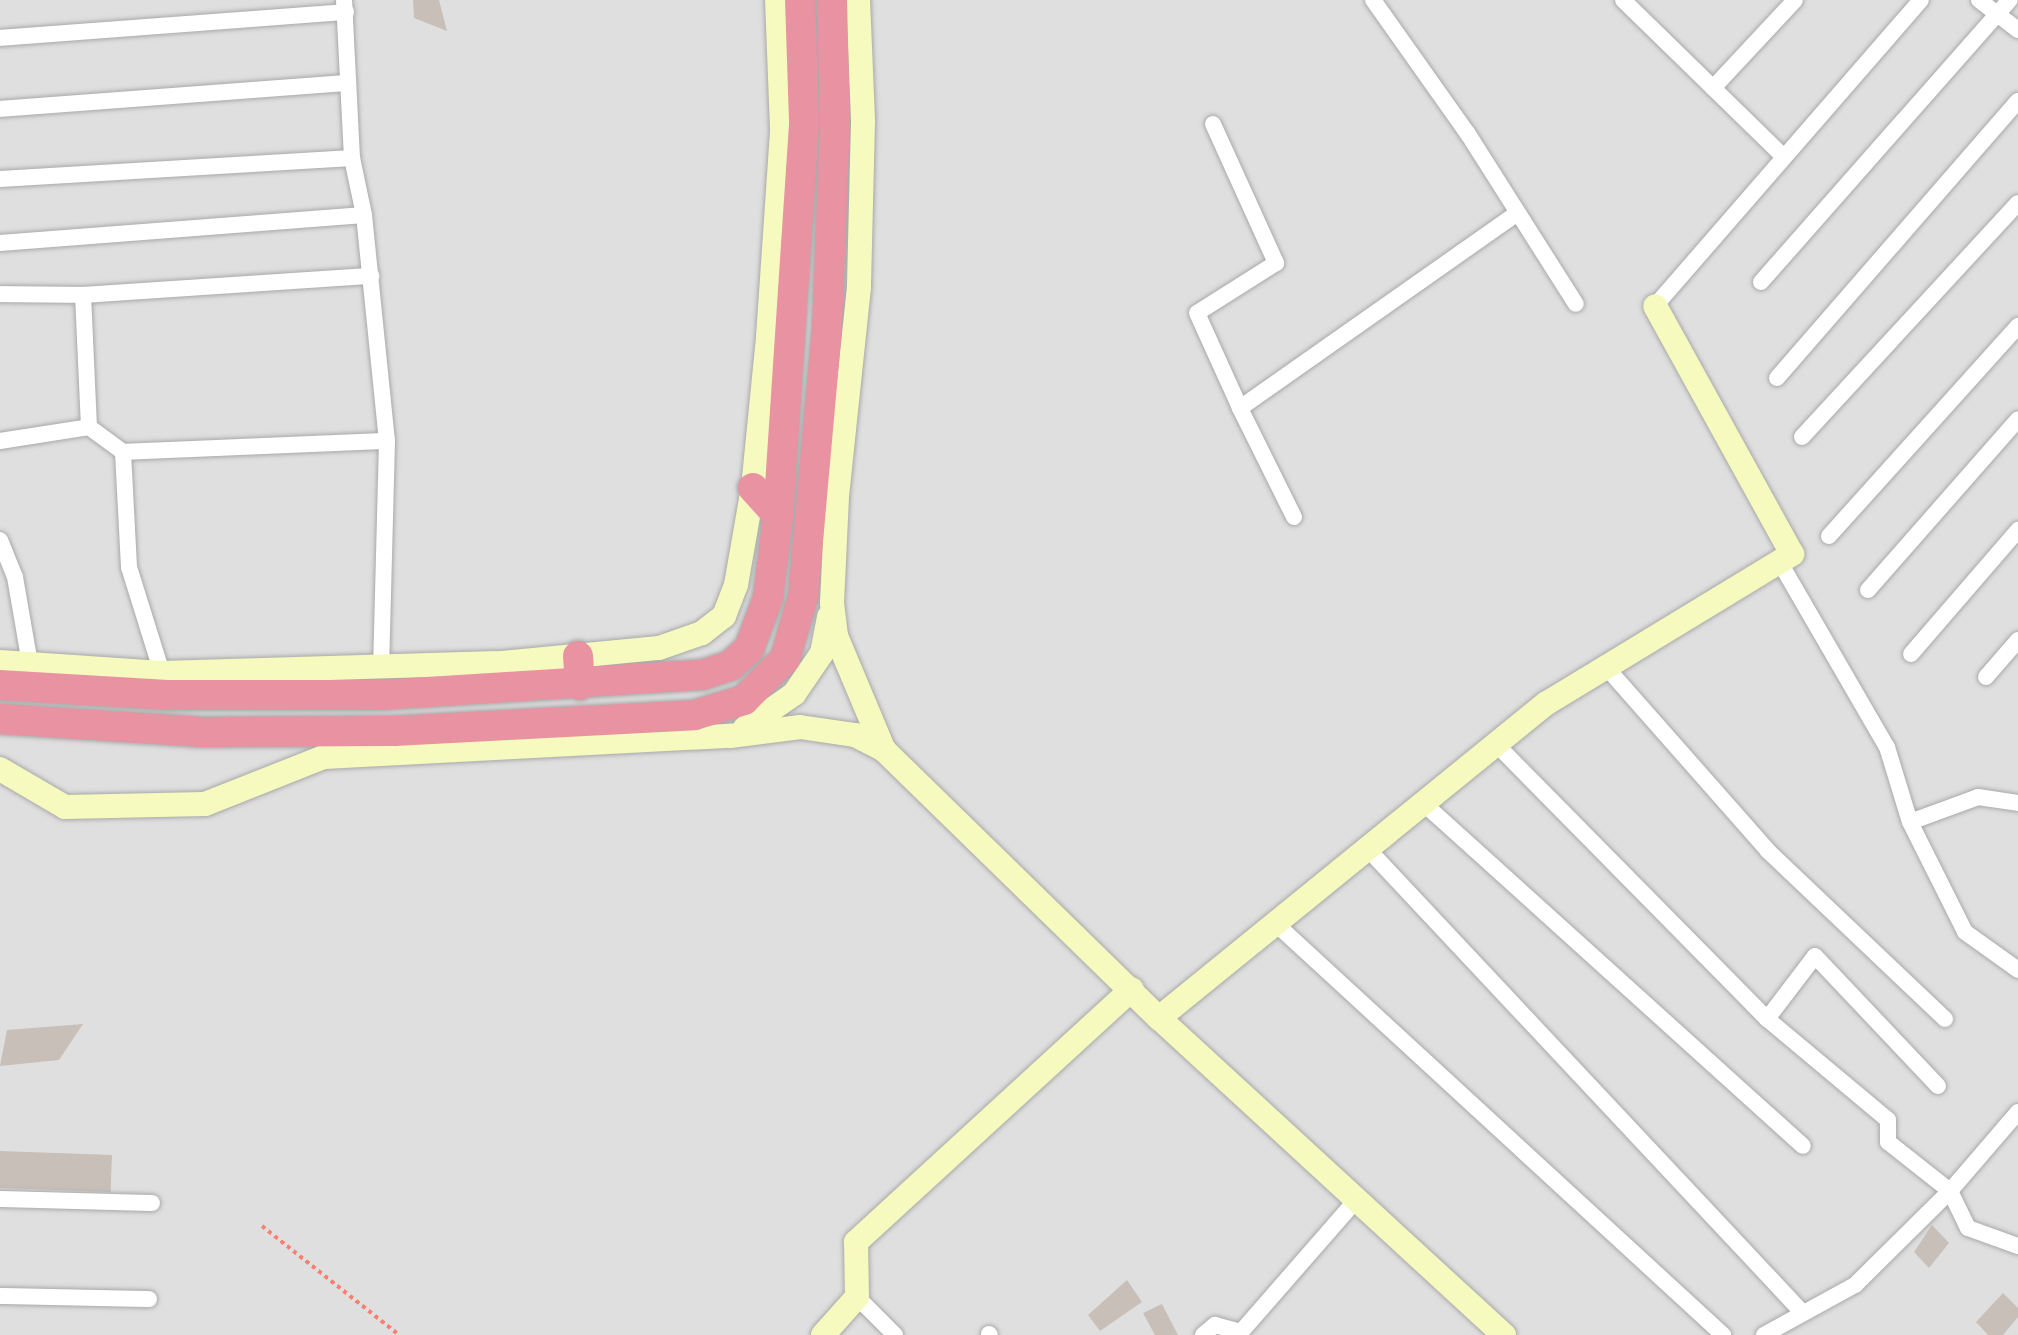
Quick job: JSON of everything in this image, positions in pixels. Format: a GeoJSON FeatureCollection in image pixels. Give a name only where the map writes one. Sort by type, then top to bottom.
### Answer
{"type":"FeatureCollection","features":[{"type":"Feature","properties":{"kind":"highway"},"geometry":{"type":"LineString","coordinates":[[0,685],[168,695],[380,695],[579,670],[702,675],[730,666],[749,649],[768,598],[778,516],[804,135],[800,0]]}},
{"type":"Feature","properties":{"kind":"highway"},"geometry":{"type":"LineString","coordinates":[[0,719],[199,732],[394,731],[695,715],[744,700],[785,659],[803,597],[827,329],[835,122],[832,0]]}},
{"type":"Feature","properties":{"kind":"highway"},"geometry":{"type":"LineString","coordinates":[[753,488],[778,516]]}},
{"type":"Feature","properties":{"kind":"main road"},"geometry":{"type":"LineString","coordinates":[[0,662],[162,673],[381,669],[579,670],[702,633],[724,616],[736,585],[753,488],[782,129],[777,0]]}},
{"type":"Feature","properties":{"kind":"main road"},"geometry":{"type":"LineString","coordinates":[[730,736],[767,718],[794,694],[822,653],[832,603],[837,497],[859,287],[863,121],[858,0]]}},
{"type":"Feature","properties":{"kind":"main road"},"geometry":{"type":"LineString","coordinates":[[1159,1018],[1365,846],[1547,703],[1792,554],[1655,306]]}},
{"type":"Feature","properties":{"kind":"main road"},"geometry":{"type":"LineString","coordinates":[[832,603],[836,636],[884,750]]}},
{"type":"Feature","properties":{"kind":"main road"},"geometry":{"type":"LineString","coordinates":[[0,769],[65,807],[205,804],[324,757],[730,736],[800,727],[855,735],[884,750],[1159,1018],[1504,1335]]}},
{"type":"Feature","properties":{"kind":"main road"},"geometry":{"type":"LineString","coordinates":[[823,1335],[857,1297],[856,1242],[1132,989]]}},
{"type":"Feature","properties":{"kind":"street"},"geometry":{"type":"LineString","coordinates":[[1373,0],[1468,134],[1576,304]]}},
{"type":"Feature","properties":{"kind":"street"},"geometry":{"type":"LineString","coordinates":[[1623,0],[1784,157]]}},
{"type":"Feature","properties":{"kind":"street"},"geometry":{"type":"LineString","coordinates":[[1713,88],[1795,0]]}},
{"type":"Feature","properties":{"kind":"street"},"geometry":{"type":"LineString","coordinates":[[1655,306],[1921,0]]}},
{"type":"Feature","properties":{"kind":"street"},"geometry":{"type":"LineString","coordinates":[[1979,0],[2004,6],[2018,30]]}},
{"type":"Feature","properties":{"kind":"street"},"geometry":{"type":"LineString","coordinates":[[0,38],[345,6],[352,158],[364,215],[387,441],[381,669]]}},
{"type":"Feature","properties":{"kind":"street"},"geometry":{"type":"LineString","coordinates":[[1761,282],[2004,6]]}},
{"type":"Feature","properties":{"kind":"street"},"geometry":{"type":"LineString","coordinates":[[0,109],[348,83]]}},
{"type":"Feature","properties":{"kind":"street"},"geometry":{"type":"LineString","coordinates":[[1777,378],[2018,101]]}},
{"type":"Feature","properties":{"kind":"street"},"geometry":{"type":"LineString","coordinates":[[1213,124],[1276,263],[1197,313],[1294,517]]}},
{"type":"Feature","properties":{"kind":"street"},"geometry":{"type":"LineString","coordinates":[[0,179],[352,158]]}},
{"type":"Feature","properties":{"kind":"street"},"geometry":{"type":"LineString","coordinates":[[1802,437],[2018,203]]}},
{"type":"Feature","properties":{"kind":"street"},"geometry":{"type":"LineString","coordinates":[[1240,408],[1516,214]]}},
{"type":"Feature","properties":{"kind":"street"},"geometry":{"type":"LineString","coordinates":[[0,243],[364,215]]}},
{"type":"Feature","properties":{"kind":"street"},"geometry":{"type":"LineString","coordinates":[[0,294],[83,295],[371,276]]}},
{"type":"Feature","properties":{"kind":"street"},"geometry":{"type":"LineString","coordinates":[[83,295],[89,427]]}},
{"type":"Feature","properties":{"kind":"street"},"geometry":{"type":"LineString","coordinates":[[1829,536],[2018,326]]}},
{"type":"Feature","properties":{"kind":"street"},"geometry":{"type":"LineString","coordinates":[[1868,590],[2018,419]]}},
{"type":"Feature","properties":{"kind":"street"},"geometry":{"type":"LineString","coordinates":[[0,441],[89,427],[123,452],[387,441]]}},
{"type":"Feature","properties":{"kind":"street"},"geometry":{"type":"LineString","coordinates":[[123,452],[129,567],[162,673]]}},
{"type":"Feature","properties":{"kind":"street"},"geometry":{"type":"LineString","coordinates":[[1911,654],[2018,530]]}},
{"type":"Feature","properties":{"kind":"street"},"geometry":{"type":"LineString","coordinates":[[0,540],[15,577],[30,664]]}},
{"type":"Feature","properties":{"kind":"street"},"geometry":{"type":"LineString","coordinates":[[1779,561],[1887,747],[1910,822],[1965,932],[2018,970]]}},
{"type":"Feature","properties":{"kind":"street"},"geometry":{"type":"LineString","coordinates":[[1986,677],[2018,640]]}},
{"type":"Feature","properties":{"kind":"street"},"geometry":{"type":"LineString","coordinates":[[1606,667],[1768,851],[1945,1019]]}},
{"type":"Feature","properties":{"kind":"street"},"geometry":{"type":"LineString","coordinates":[[1495,743],[1767,1019],[1888,1120],[1888,1142],[1950,1191],[1968,1228],[2018,1246]]}},
{"type":"Feature","properties":{"kind":"street"},"geometry":{"type":"LineString","coordinates":[[1910,822],[1978,797],[2018,803]]}},
{"type":"Feature","properties":{"kind":"street"},"geometry":{"type":"LineString","coordinates":[[1422,802],[1803,1146]]}},
{"type":"Feature","properties":{"kind":"street"},"geometry":{"type":"LineString","coordinates":[[1365,846],[1801,1311]]}},
{"type":"Feature","properties":{"kind":"street"},"geometry":{"type":"LineString","coordinates":[[1275,923],[1723,1335]]}},
{"type":"Feature","properties":{"kind":"street"},"geometry":{"type":"LineString","coordinates":[[1767,1019],[1815,956],[1938,1086]]}},
{"type":"Feature","properties":{"kind":"street"},"geometry":{"type":"LineString","coordinates":[[1764,1335],[1801,1311],[1855,1285],[1950,1191],[2017,1115]]}},
{"type":"Feature","properties":{"kind":"street"},"geometry":{"type":"LineString","coordinates":[[0,1199],[152,1203]]}},
{"type":"Feature","properties":{"kind":"street"},"geometry":{"type":"LineString","coordinates":[[1203,1335],[1215,1325],[1241,1332],[1357,1199]]}},
{"type":"Feature","properties":{"kind":"street"},"geometry":{"type":"LineString","coordinates":[[0,1296],[149,1299]]}},
{"type":"Feature","properties":{"kind":"street"},"geometry":{"type":"LineString","coordinates":[[857,1297],[895,1335]]}},
{"type":"Feature","properties":{"kind":"path"},"geometry":{"type":"LineString","coordinates":[[262,1226],[399,1335]]}},
{"type":"Feature","properties":{"kind":"shaded area"},"geometry":{"type":"Polygon","coordinates":[[[0,0],[2018,0],[2018,1335],[0,1335],[0,0]]]}},
{"type":"Feature","properties":{"kind":"building"},"geometry":{"type":"Polygon","coordinates":[[[413,0],[439,0],[447,31],[414,18],[413,0]]]}},
{"type":"Feature","properties":{"kind":"building"},"geometry":{"type":"Polygon","coordinates":[[[83,1024],[59,1060],[0,1066],[7,1030],[83,1024]]]}},
{"type":"Feature","properties":{"kind":"building"},"geometry":{"type":"Polygon","coordinates":[[[0,1151],[112,1155],[111,1192],[0,1188],[0,1151]]]}},
{"type":"Feature","properties":{"kind":"building"},"geometry":{"type":"Polygon","coordinates":[[[1932,1225],[1949,1243],[1929,1268],[1914,1252],[1932,1225]]]}},
{"type":"Feature","properties":{"kind":"building"},"geometry":{"type":"Polygon","coordinates":[[[1127,1280],[1142,1302],[1100,1331],[1088,1315],[1127,1280]]]}},
{"type":"Feature","properties":{"kind":"building"},"geometry":{"type":"Polygon","coordinates":[[[2003,1293],[2018,1308],[2018,1317],[2003,1335],[1988,1335],[1976,1322],[2003,1293]]]}},
{"type":"Feature","properties":{"kind":"building"},"geometry":{"type":"Polygon","coordinates":[[[1162,1304],[1178,1335],[1155,1335],[1143,1313],[1162,1304]]]}}]}
